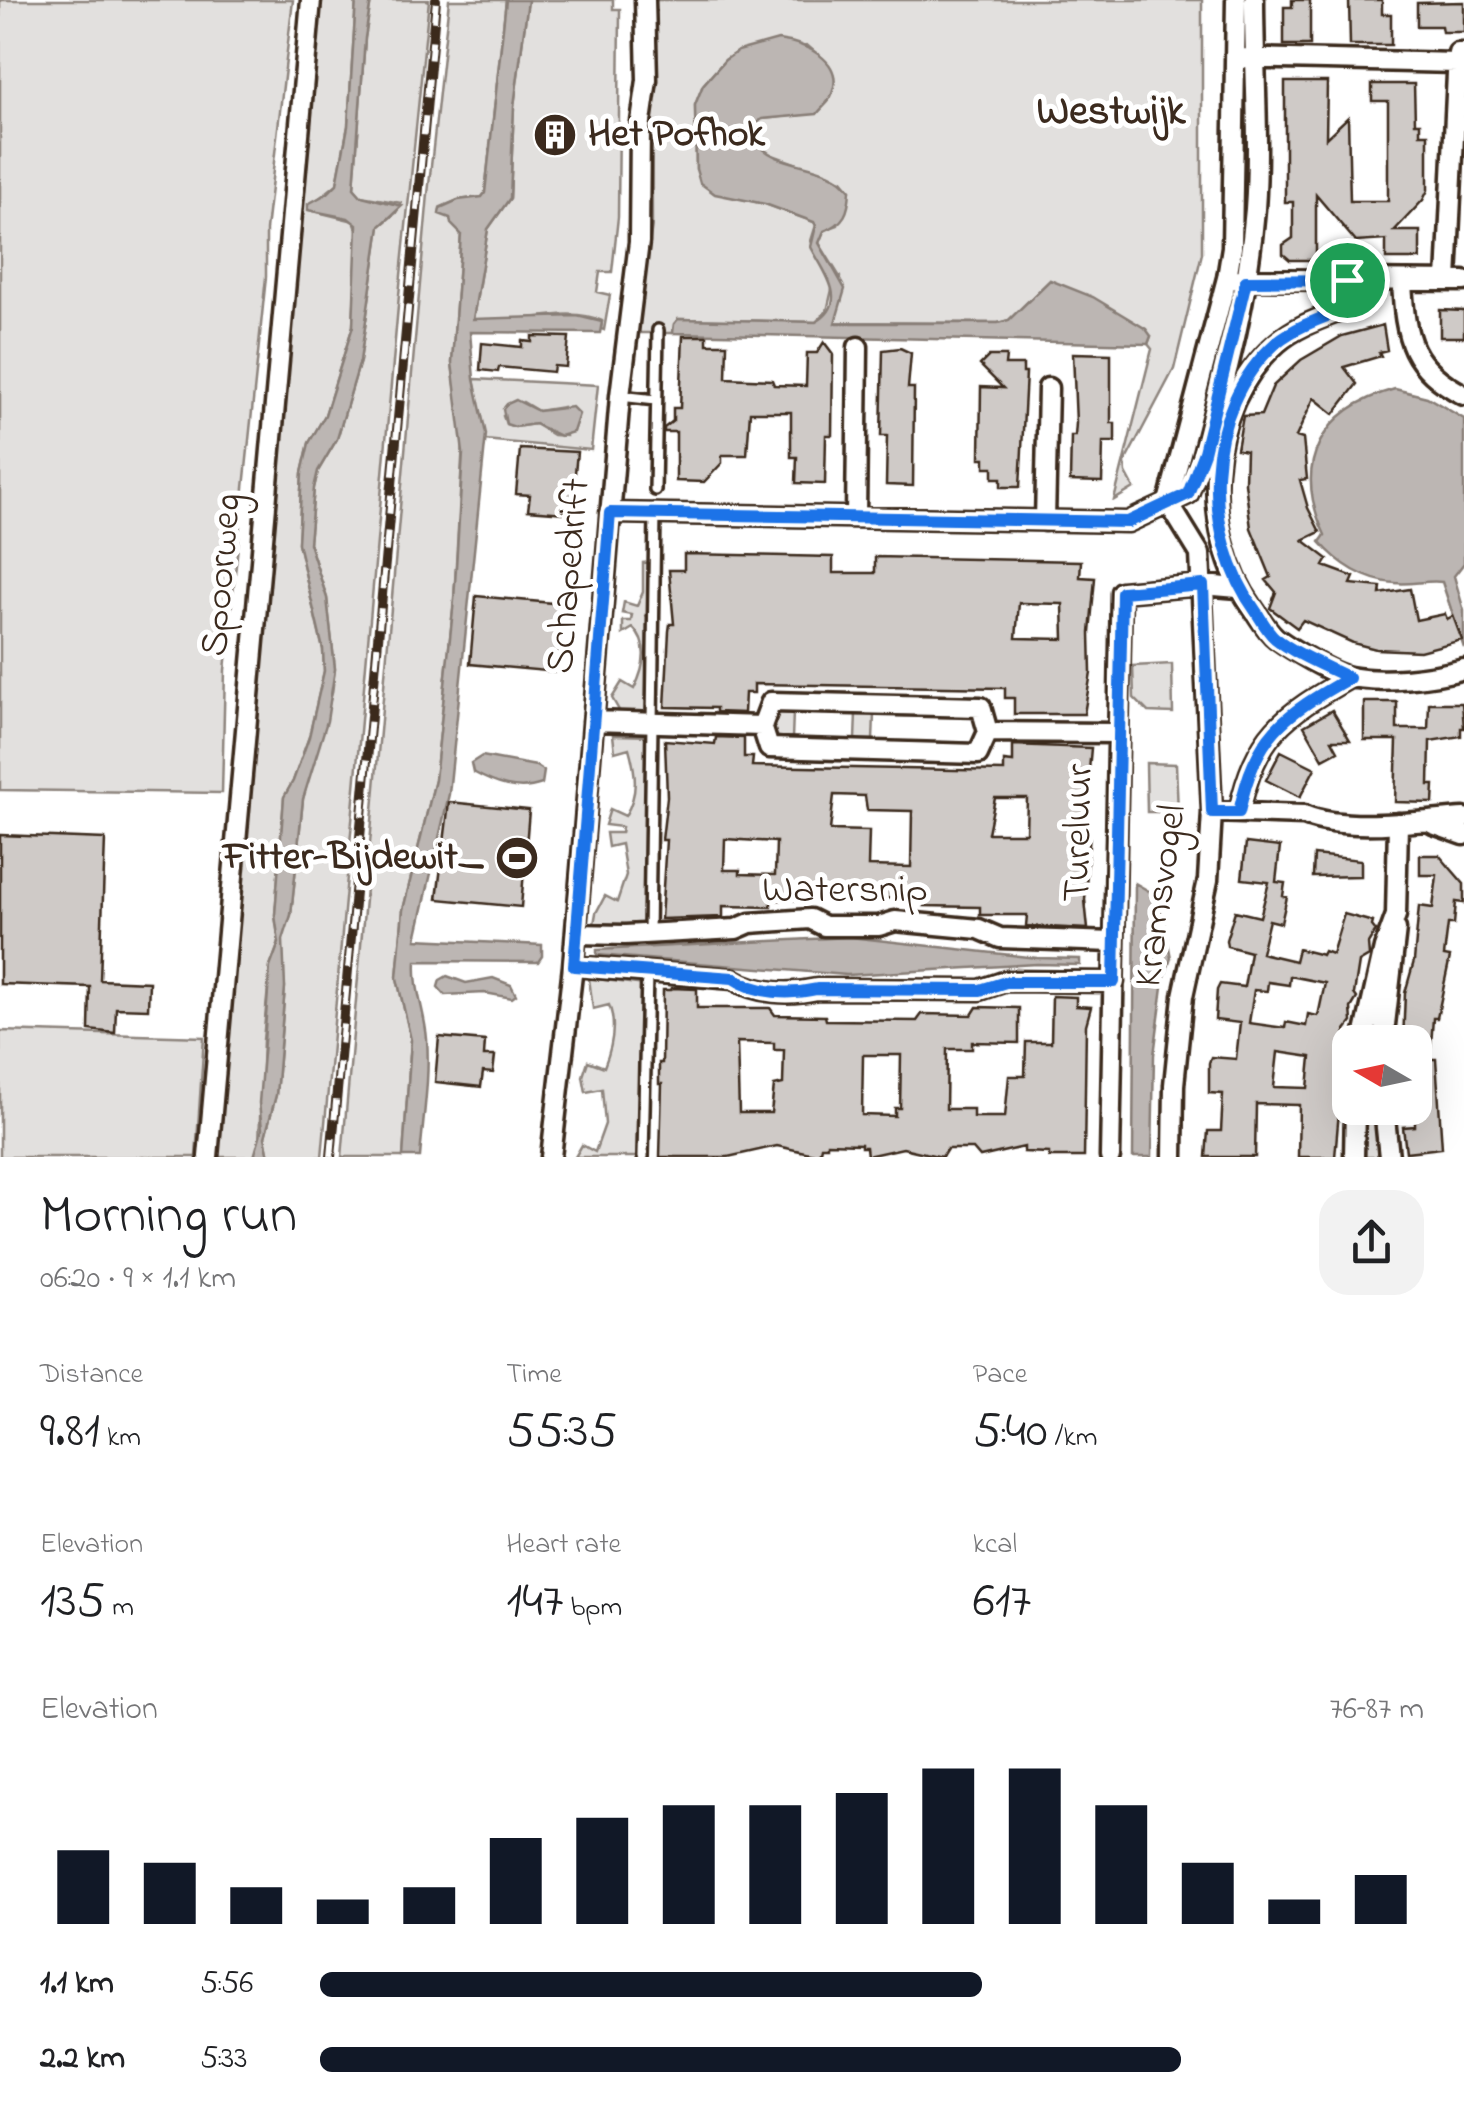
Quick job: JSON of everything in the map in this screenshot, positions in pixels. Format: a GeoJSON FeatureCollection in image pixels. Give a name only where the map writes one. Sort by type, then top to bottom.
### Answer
{"type":"FeatureCollection","features":[{"type":"Feature","properties":{"kind":"street","name":"Spoorweg"},"geometry":{"type":"LineString","coordinates":[[208,1157],[310,0]]}},
{"type":"Feature","properties":{"kind":"street","name":"Schapedrift"},"geometry":{"type":"LineString","coordinates":[[550,1157],[574,966],[620,396],[642,204],[640,129],[647,80],[644,0]]}},
{"type":"Feature","properties":{"kind":"street"},"geometry":{"type":"LineString","coordinates":[[610,513],[1128,522],[1188,494],[1204,452],[1236,279],[1255,203],[1245,58],[1236,0]]}},
{"type":"Feature","properties":{"kind":"street"},"geometry":{"type":"LineString","coordinates":[[1245,58],[1254,0]]}},
{"type":"Feature","properties":{"kind":"street"},"geometry":{"type":"LineString","coordinates":[[1236,279],[1456,280],[1461,58],[1245,58]]}},
{"type":"Feature","properties":{"kind":"street"},"geometry":{"type":"LineString","coordinates":[[1347,280],[1345,309],[1300,327],[1276,343],[1232,403],[1219,450],[1217,519],[1238,588],[1274,637],[1349,678],[1408,679],[1464,669]]}},
{"type":"Feature","properties":{"kind":"street"},"geometry":{"type":"LineString","coordinates":[[1402,282],[1404,324],[1419,362],[1440,382],[1464,395]]}},
{"type":"Feature","properties":{"kind":"street"},"geometry":{"type":"LineString","coordinates":[[856,517],[858,347]]}},
{"type":"Feature","properties":{"kind":"street"},"geometry":{"type":"LineString","coordinates":[[1045,521],[1048,388]]}},
{"type":"Feature","properties":{"kind":"street","name":"Kramsvogel"},"geometry":{"type":"LineString","coordinates":[[1168,502],[1200,554],[1212,812],[1208,880],[1183,996],[1174,1084],[1173,1157]]}},
{"type":"Feature","properties":{"kind":"street"},"geometry":{"type":"LineString","coordinates":[[1203,585],[1238,588]]}},
{"type":"Feature","properties":{"kind":"street","name":"Tureluur"},"geometry":{"type":"LineString","coordinates":[[1110,1157],[1122,592],[1203,585]]}},
{"type":"Feature","properties":{"kind":"street"},"geometry":{"type":"LineString","coordinates":[[1239,812],[1254,759],[1270,734],[1307,702],[1349,678]]}},
{"type":"Feature","properties":{"kind":"street"},"geometry":{"type":"LineString","coordinates":[[771,702],[981,707],[988,732],[978,754],[769,748],[762,726],[771,702]]}},
{"type":"Feature","properties":{"kind":"street"},"geometry":{"type":"LineString","coordinates":[[593,721],[762,726]]}},
{"type":"Feature","properties":{"kind":"street"},"geometry":{"type":"LineString","coordinates":[[988,732],[1117,733]]}},
{"type":"Feature","properties":{"kind":"street"},"geometry":{"type":"LineString","coordinates":[[1212,812],[1398,824],[1464,818]]}},
{"type":"Feature","properties":{"kind":"street"},"geometry":{"type":"LineString","coordinates":[[1422,821],[1464,835]]}},
{"type":"Feature","properties":{"kind":"street"},"geometry":{"type":"LineString","coordinates":[[1385,1025],[1396,951],[1398,824]]}},
{"type":"Feature","properties":{"kind":"street"},"geometry":{"type":"LineString","coordinates":[[1367,1025],[1384,948],[1396,916]]}},
{"type":"Feature","properties":{"kind":"street","name":"Watersnip"},"geometry":{"type":"LineString","coordinates":[[576,934],[736,929],[750,923],[810,919],[824,926],[879,926],[895,922],[979,929],[1000,938],[1112,942]]}},
{"type":"Feature","properties":{"kind":"street"},"geometry":{"type":"LineString","coordinates":[[574,966],[733,978],[748,988],[799,993],[817,989],[980,990],[1006,982],[1114,982]]}},
{"type":"Feature","properties":{"kind":"street"},"geometry":{"type":"LineString","coordinates":[[1354,1157],[1355,1125]]}},
{"type":"Feature","properties":{"kind":"street"},"geometry":{"type":"LineString","coordinates":[[1386,1125],[1389,1157]]}},
{"type":"Feature","properties":{"kind":"lane","name":"Schapedrift"},"geometry":{"type":"LineString","coordinates":[[656,490],[658,330]]}},
{"type":"Feature","properties":{"kind":"lane"},"geometry":{"type":"LineString","coordinates":[[620,396],[656,400]]}},
{"type":"Feature","properties":{"kind":"lane","name":"Schapedrift"},"geometry":{"type":"LineString","coordinates":[[649,934],[655,513]]}},
{"type":"Feature","properties":{"kind":"lane"},"geometry":{"type":"LineString","coordinates":[[643,1157],[646,974]]}},
{"type":"Feature","properties":{"kind":"shaded area"},"geometry":{"type":"Polygon","coordinates":[[[0,0],[293,0],[266,230],[266,277],[225,670],[222,793],[0,790],[0,0]]]}},
{"type":"Feature","properties":{"kind":"shaded area"},"geometry":{"type":"Polygon","coordinates":[[[320,0],[356,0],[348,126],[337,184],[309,210],[354,221],[358,232],[353,326],[325,415],[309,443],[302,473],[298,543],[323,650],[324,671],[309,737],[284,797],[275,915],[279,943],[270,967],[259,1144],[254,1157],[216,1157],[320,0]]]}},
{"type":"Feature","properties":{"kind":"shaded area"},"geometry":{"type":"Polygon","coordinates":[[[356,0],[371,0],[354,188],[361,196],[402,206],[380,226],[360,361],[337,439],[318,471],[314,488],[309,543],[327,598],[335,669],[327,721],[303,799],[291,915],[283,940],[285,987],[276,1095],[265,1137],[269,1157],[254,1157],[262,1129],[259,1103],[270,967],[279,943],[275,915],[284,797],[309,737],[324,671],[323,649],[298,543],[302,473],[309,443],[325,415],[353,326],[357,225],[348,218],[308,210],[308,204],[337,184],[348,126],[356,0]]]}},
{"type":"Feature","properties":{"kind":"shaded area"},"geometry":{"type":"Polygon","coordinates":[[[371,0],[429,0],[322,1157],[269,1157],[265,1137],[276,1095],[285,987],[281,952],[291,915],[303,799],[335,669],[327,598],[309,543],[314,488],[318,471],[337,439],[360,361],[380,226],[396,213],[401,203],[361,196],[354,188],[371,0]]]}},
{"type":"Feature","properties":{"kind":"shaded area"},"geometry":{"type":"Polygon","coordinates":[[[449,0],[506,0],[485,193],[441,207],[461,233],[452,363],[463,442],[454,600],[435,780],[403,910],[397,978],[411,1040],[403,1157],[342,1157],[428,194],[449,0]]]}},
{"type":"Feature","properties":{"kind":"shaded area"},"geometry":{"type":"Polygon","coordinates":[[[506,0],[528,0],[514,106],[510,198],[488,229],[473,319],[577,316],[602,322],[600,333],[470,332],[474,379],[486,434],[449,794],[416,939],[542,945],[542,956],[538,962],[416,961],[427,1039],[427,1083],[420,1157],[403,1157],[411,1040],[397,978],[403,910],[435,780],[454,600],[463,453],[452,363],[461,234],[450,218],[439,214],[440,208],[485,193],[506,0]]]}},
{"type":"Feature","properties":{"kind":"shaded area"},"geometry":{"type":"Polygon","coordinates":[[[528,0],[613,0],[613,9],[620,9],[618,217],[612,272],[600,272],[597,292],[610,295],[604,330],[602,321],[571,314],[505,321],[473,319],[488,229],[510,198],[514,106],[528,0]]]}},
{"type":"Feature","properties":{"kind":"shaded area"},"geometry":{"type":"Polygon","coordinates":[[[651,0],[1202,0],[1202,253],[1174,369],[1125,462],[1134,488],[1114,500],[1152,349],[1148,344],[1151,336],[1050,280],[1009,320],[998,323],[834,322],[840,277],[819,243],[824,230],[838,225],[850,190],[842,180],[767,153],[755,140],[757,123],[762,119],[817,113],[828,102],[817,54],[808,46],[738,51],[725,60],[703,85],[695,105],[696,169],[714,193],[765,204],[814,222],[811,241],[833,285],[827,311],[816,322],[679,319],[673,333],[636,333],[652,225],[651,0]]]}},
{"type":"Feature","properties":{"kind":"shaded area"},"geometry":{"type":"Polygon","coordinates":[[[778,40],[810,49],[833,72],[832,94],[817,114],[762,119],[757,123],[755,140],[776,157],[829,173],[850,190],[844,216],[824,231],[819,243],[845,289],[835,323],[998,323],[1009,320],[1050,280],[1093,297],[1146,329],[1151,336],[1148,344],[673,333],[678,319],[816,322],[832,305],[831,286],[811,247],[814,222],[765,204],[715,194],[700,183],[696,169],[695,105],[703,85],[738,51],[778,40]]]}},
{"type":"Feature","properties":{"kind":"shaded area"},"geometry":{"type":"Polygon","coordinates":[[[474,379],[598,385],[591,450],[485,440],[474,379]],[[523,402],[503,416],[506,424],[515,427],[535,424],[553,435],[566,436],[563,407],[538,411],[523,402]]]}},
{"type":"Feature","properties":{"kind":"shaded area"},"geometry":{"type":"Polygon","coordinates":[[[1395,389],[1427,397],[1464,419],[1464,563],[1454,576],[1464,611],[1464,648],[1442,582],[1373,579],[1344,564],[1320,542],[1325,535],[1311,485],[1320,443],[1331,425],[1348,410],[1395,389]]]}},
{"type":"Feature","properties":{"kind":"shaded area"},"geometry":{"type":"Polygon","coordinates":[[[516,400],[538,411],[572,407],[579,414],[573,432],[560,436],[535,424],[506,424],[503,409],[516,400]]]}},
{"type":"Feature","properties":{"kind":"shaded area"},"geometry":{"type":"Polygon","coordinates":[[[653,562],[653,615],[646,615],[651,623],[650,712],[620,712],[612,698],[622,682],[634,689],[644,657],[642,642],[633,628],[623,634],[623,621],[631,621],[632,615],[622,613],[624,602],[637,606],[643,592],[643,563],[653,562]]]}},
{"type":"Feature","properties":{"kind":"shaded area"},"geometry":{"type":"Polygon","coordinates":[[[1172,664],[1173,713],[1148,712],[1134,698],[1133,666],[1172,664]]]}},
{"type":"Feature","properties":{"kind":"shaded area"},"geometry":{"type":"Polygon","coordinates":[[[793,712],[792,739],[775,736],[770,725],[776,713],[793,712]]]}},
{"type":"Feature","properties":{"kind":"shaded area"},"geometry":{"type":"Polygon","coordinates":[[[856,713],[874,714],[873,741],[855,740],[856,713]]]}},
{"type":"Feature","properties":{"kind":"shaded area"},"geometry":{"type":"Polygon","coordinates":[[[613,735],[651,736],[644,926],[594,924],[605,896],[617,902],[626,875],[621,844],[608,847],[606,833],[621,833],[622,827],[605,825],[610,809],[625,816],[633,799],[635,774],[629,748],[615,752],[613,735]]]}},
{"type":"Feature","properties":{"kind":"shaded area"},"geometry":{"type":"Polygon","coordinates":[[[482,756],[536,766],[544,771],[542,784],[515,787],[490,780],[473,772],[471,763],[482,756]]]}},
{"type":"Feature","properties":{"kind":"shaded area"},"geometry":{"type":"Polygon","coordinates":[[[1146,763],[1176,764],[1178,812],[1147,812],[1146,763]]]}},
{"type":"Feature","properties":{"kind":"shaded area"},"geometry":{"type":"Polygon","coordinates":[[[1135,883],[1154,894],[1171,958],[1164,979],[1154,1055],[1152,1157],[1133,1157],[1135,883]]]}},
{"type":"Feature","properties":{"kind":"shaded area"},"geometry":{"type":"Polygon","coordinates":[[[850,937],[1037,958],[1080,959],[1080,965],[847,975],[597,955],[597,950],[850,937]]]}},
{"type":"Feature","properties":{"kind":"shaded area"},"geometry":{"type":"Polygon","coordinates":[[[447,976],[466,983],[493,978],[511,985],[516,995],[445,995],[438,987],[447,976]]]}},
{"type":"Feature","properties":{"kind":"shaded area"},"geometry":{"type":"Polygon","coordinates":[[[589,978],[653,986],[648,1157],[575,1157],[582,1145],[595,1152],[605,1124],[602,1089],[586,1092],[583,1076],[588,1061],[604,1067],[612,1036],[609,1005],[593,1009],[589,978]]]}},
{"type":"Feature","properties":{"kind":"shaded area"},"geometry":{"type":"Polygon","coordinates":[[[0,1031],[204,1037],[196,1157],[0,1157],[0,1031]]]}},
{"type":"Feature","properties":{"kind":"shaded area"},"geometry":{"type":"Polygon","coordinates":[[[1362,1125],[1381,1125],[1385,1157],[1365,1157],[1362,1125]]]}},
{"type":"Feature","properties":{"kind":"building"},"geometry":{"type":"Polygon","coordinates":[[[1292,0],[1310,0],[1310,45],[1284,45],[1284,7],[1292,7],[1292,0]]]}},
{"type":"Feature","properties":{"kind":"building"},"geometry":{"type":"Polygon","coordinates":[[[1349,0],[1382,0],[1382,14],[1391,14],[1391,45],[1350,45],[1349,0]]]}},
{"type":"Feature","properties":{"kind":"building"},"geometry":{"type":"Polygon","coordinates":[[[1464,2],[1464,32],[1442,32],[1441,26],[1417,26],[1417,3],[1464,2]]]}},
{"type":"Feature","properties":{"kind":"building"},"geometry":{"type":"Polygon","coordinates":[[[1285,82],[1327,82],[1326,138],[1348,117],[1350,201],[1388,201],[1388,101],[1372,101],[1372,84],[1414,84],[1415,123],[1420,123],[1420,134],[1428,134],[1428,190],[1394,231],[1420,231],[1420,259],[1386,259],[1386,240],[1356,242],[1316,195],[1316,260],[1290,260],[1283,254],[1283,245],[1293,238],[1293,202],[1285,202],[1285,82]]]}},
{"type":"Feature","properties":{"kind":"building"},"geometry":{"type":"Polygon","coordinates":[[[1440,310],[1464,311],[1464,337],[1440,337],[1440,310]]]}},
{"type":"Feature","properties":{"kind":"building"},"geometry":{"type":"Polygon","coordinates":[[[1383,325],[1387,350],[1379,352],[1381,356],[1344,367],[1357,384],[1334,414],[1314,398],[1296,437],[1303,439],[1307,479],[1300,480],[1320,532],[1303,540],[1328,559],[1324,566],[1354,577],[1351,584],[1381,587],[1380,594],[1410,589],[1416,620],[1453,616],[1462,640],[1420,651],[1376,649],[1353,643],[1303,620],[1297,628],[1270,608],[1276,592],[1266,580],[1271,577],[1251,528],[1245,483],[1246,451],[1237,449],[1243,416],[1261,415],[1273,386],[1301,360],[1342,336],[1383,325]]]}},
{"type":"Feature","properties":{"kind":"building"},"geometry":{"type":"Polygon","coordinates":[[[532,336],[569,337],[566,367],[554,366],[553,372],[499,367],[498,372],[480,370],[482,343],[522,347],[522,341],[532,342],[532,336]]]}},
{"type":"Feature","properties":{"kind":"building"},"geometry":{"type":"Polygon","coordinates":[[[683,336],[707,336],[707,344],[727,344],[726,378],[772,380],[774,385],[806,386],[807,353],[817,353],[824,342],[833,354],[832,435],[826,435],[825,484],[796,483],[797,457],[791,457],[791,412],[750,412],[747,455],[722,455],[722,463],[704,482],[676,481],[676,432],[664,432],[664,428],[673,421],[673,408],[680,408],[683,336]]]}},
{"type":"Feature","properties":{"kind":"building"},"geometry":{"type":"Polygon","coordinates":[[[900,348],[911,353],[908,388],[914,388],[913,486],[886,485],[887,436],[881,436],[883,350],[900,348]]]}},
{"type":"Feature","properties":{"kind":"building"},"geometry":{"type":"Polygon","coordinates":[[[1073,353],[1111,354],[1111,423],[1115,423],[1115,442],[1103,442],[1102,482],[1070,481],[1071,436],[1075,436],[1076,423],[1073,353]]]}},
{"type":"Feature","properties":{"kind":"building"},"geometry":{"type":"Polygon","coordinates":[[[989,356],[1006,356],[1005,365],[1023,365],[1026,373],[1020,487],[1001,487],[1001,478],[993,478],[993,467],[985,467],[985,458],[980,458],[981,387],[1003,388],[980,365],[989,356]]]}},
{"type":"Feature","properties":{"kind":"building"},"geometry":{"type":"Polygon","coordinates":[[[520,449],[577,452],[572,504],[566,504],[565,513],[528,510],[530,495],[516,494],[520,449]]]}},
{"type":"Feature","properties":{"kind":"building"},"geometry":{"type":"Polygon","coordinates":[[[684,554],[833,557],[833,573],[875,573],[875,557],[1081,561],[1080,577],[1095,578],[1091,673],[1084,714],[1014,714],[1014,698],[1005,698],[1005,688],[754,684],[754,693],[745,693],[744,713],[665,707],[669,631],[670,624],[674,624],[669,570],[684,570],[684,554]],[[1019,603],[1016,638],[1064,639],[1063,604],[1019,603]]]}},
{"type":"Feature","properties":{"kind":"building"},"geometry":{"type":"Polygon","coordinates":[[[476,596],[563,604],[557,672],[470,664],[476,596]]]}},
{"type":"Feature","properties":{"kind":"building"},"geometry":{"type":"Polygon","coordinates":[[[1364,702],[1397,702],[1397,729],[1428,729],[1429,703],[1462,703],[1461,736],[1430,741],[1429,785],[1434,785],[1433,803],[1395,802],[1397,740],[1364,740],[1364,702]]]}},
{"type":"Feature","properties":{"kind":"building"},"geometry":{"type":"Polygon","coordinates":[[[1332,710],[1350,740],[1332,740],[1338,751],[1323,759],[1304,726],[1332,710]]]}},
{"type":"Feature","properties":{"kind":"building"},"geometry":{"type":"Polygon","coordinates":[[[716,737],[744,738],[744,757],[753,757],[752,766],[1004,771],[1004,761],[1013,762],[1013,745],[1091,748],[1085,814],[1090,831],[1085,900],[1088,929],[1026,926],[1027,915],[980,915],[980,907],[924,906],[924,899],[868,898],[868,892],[828,892],[827,900],[771,900],[771,907],[723,906],[723,917],[661,919],[667,797],[665,740],[715,744],[716,737]],[[834,795],[830,830],[869,831],[868,866],[911,867],[912,811],[867,810],[865,796],[834,795]],[[995,798],[988,833],[1026,833],[1027,798],[995,798]],[[725,839],[724,870],[775,875],[776,842],[725,839]]]}},
{"type":"Feature","properties":{"kind":"building"},"geometry":{"type":"Polygon","coordinates":[[[1281,751],[1315,768],[1300,797],[1266,780],[1281,751]]]}},
{"type":"Feature","properties":{"kind":"building"},"geometry":{"type":"Polygon","coordinates":[[[449,802],[529,810],[521,907],[437,899],[449,802]]]}},
{"type":"Feature","properties":{"kind":"building"},"geometry":{"type":"Polygon","coordinates":[[[0,835],[105,839],[100,980],[149,982],[148,1009],[116,1008],[115,1033],[89,1030],[90,987],[0,984],[0,835]]]}},
{"type":"Feature","properties":{"kind":"building"},"geometry":{"type":"Polygon","coordinates":[[[1246,843],[1280,847],[1276,882],[1285,883],[1283,896],[1287,897],[1281,923],[1269,920],[1261,953],[1295,961],[1298,949],[1332,954],[1344,914],[1373,922],[1376,931],[1368,944],[1369,956],[1359,962],[1352,1022],[1332,1025],[1332,1125],[1338,1125],[1335,1157],[1298,1157],[1299,1105],[1256,1104],[1255,1157],[1206,1157],[1208,1131],[1221,1131],[1223,1094],[1209,1093],[1209,1063],[1211,1057],[1236,1059],[1240,1023],[1215,1020],[1217,990],[1220,984],[1244,987],[1250,952],[1227,946],[1226,940],[1235,911],[1260,917],[1269,882],[1242,879],[1246,843]],[[1290,976],[1289,985],[1268,982],[1267,991],[1254,990],[1249,1023],[1285,1028],[1286,1022],[1306,1026],[1308,1014],[1318,1016],[1325,983],[1290,976]],[[1278,1052],[1274,1087],[1308,1088],[1311,1057],[1278,1052]]]}},
{"type":"Feature","properties":{"kind":"building"},"geometry":{"type":"Polygon","coordinates":[[[1314,855],[1361,860],[1361,876],[1313,877],[1314,855]]]}},
{"type":"Feature","properties":{"kind":"building"},"geometry":{"type":"Polygon","coordinates":[[[1420,855],[1439,855],[1464,884],[1464,903],[1456,902],[1454,924],[1448,924],[1444,956],[1450,957],[1432,1032],[1432,1025],[1404,1025],[1419,906],[1433,908],[1437,875],[1420,875],[1420,855]]]}},
{"type":"Feature","properties":{"kind":"building"},"geometry":{"type":"Polygon","coordinates":[[[697,989],[697,1008],[770,1008],[775,1015],[825,1016],[826,1020],[917,1021],[922,1014],[972,1015],[977,1007],[1019,1008],[1019,1043],[972,1042],[972,1049],[947,1049],[946,1109],[973,1109],[973,1117],[1005,1117],[1009,1076],[1025,1076],[1026,1042],[1051,1042],[1052,996],[1076,997],[1076,1006],[1091,1007],[1086,1025],[1084,1157],[1049,1157],[1049,1153],[1024,1152],[1024,1147],[980,1157],[973,1149],[947,1149],[942,1157],[903,1148],[867,1156],[866,1147],[861,1144],[827,1143],[821,1146],[819,1155],[777,1146],[728,1157],[660,1157],[663,990],[697,989]],[[737,1042],[739,1113],[771,1113],[774,1086],[783,1084],[784,1050],[774,1050],[774,1043],[737,1042]],[[863,1055],[862,1115],[895,1116],[895,1108],[900,1108],[901,1055],[863,1055]]]}},
{"type":"Feature","properties":{"kind":"building"},"geometry":{"type":"Polygon","coordinates":[[[439,1037],[485,1041],[484,1056],[495,1056],[493,1073],[483,1072],[481,1087],[435,1082],[439,1037]]]}},
{"type":"Feature","properties":{"kind":"building"},"geometry":{"type":"Polygon","coordinates":[[[1432,1059],[1436,1059],[1442,1148],[1406,1152],[1403,1127],[1432,1125],[1432,1059]]]}},
{"type":"Feature","properties":{"kind":"railway"},"geometry":{"type":"LineString","coordinates":[[331,1157],[436,0]]}},
{"type":"Feature","properties":{"kind":"place","name":"Het Pofhok"},"geometry":{"type":"Point","coordinates":[555,135]}},
{"type":"Feature","properties":{"kind":"place","name":"Fitter-Bijdewit_"},"geometry":{"type":"Point","coordinates":[517,858]}},
{"type":"Feature","properties":{"kind":"district","name":"Westwijk"},"geometry":{"type":"Point","coordinates":[1111,112]}},
{"type":"Feature","properties":{"kind":"route"},"geometry":{"type":"LineString","coordinates":[[1347,280],[1345,309],[1300,327],[1276,343],[1232,403],[1219,450],[1217,519],[1238,588],[1274,637],[1349,678],[1307,702],[1270,734],[1254,759],[1239,812],[1212,812],[1203,585],[1122,592],[1114,982],[1006,982],[980,990],[817,989],[799,993],[748,988],[733,978],[574,966],[610,513],[1128,522],[1188,494],[1204,452],[1246,281],[1347,280]]}}]}
